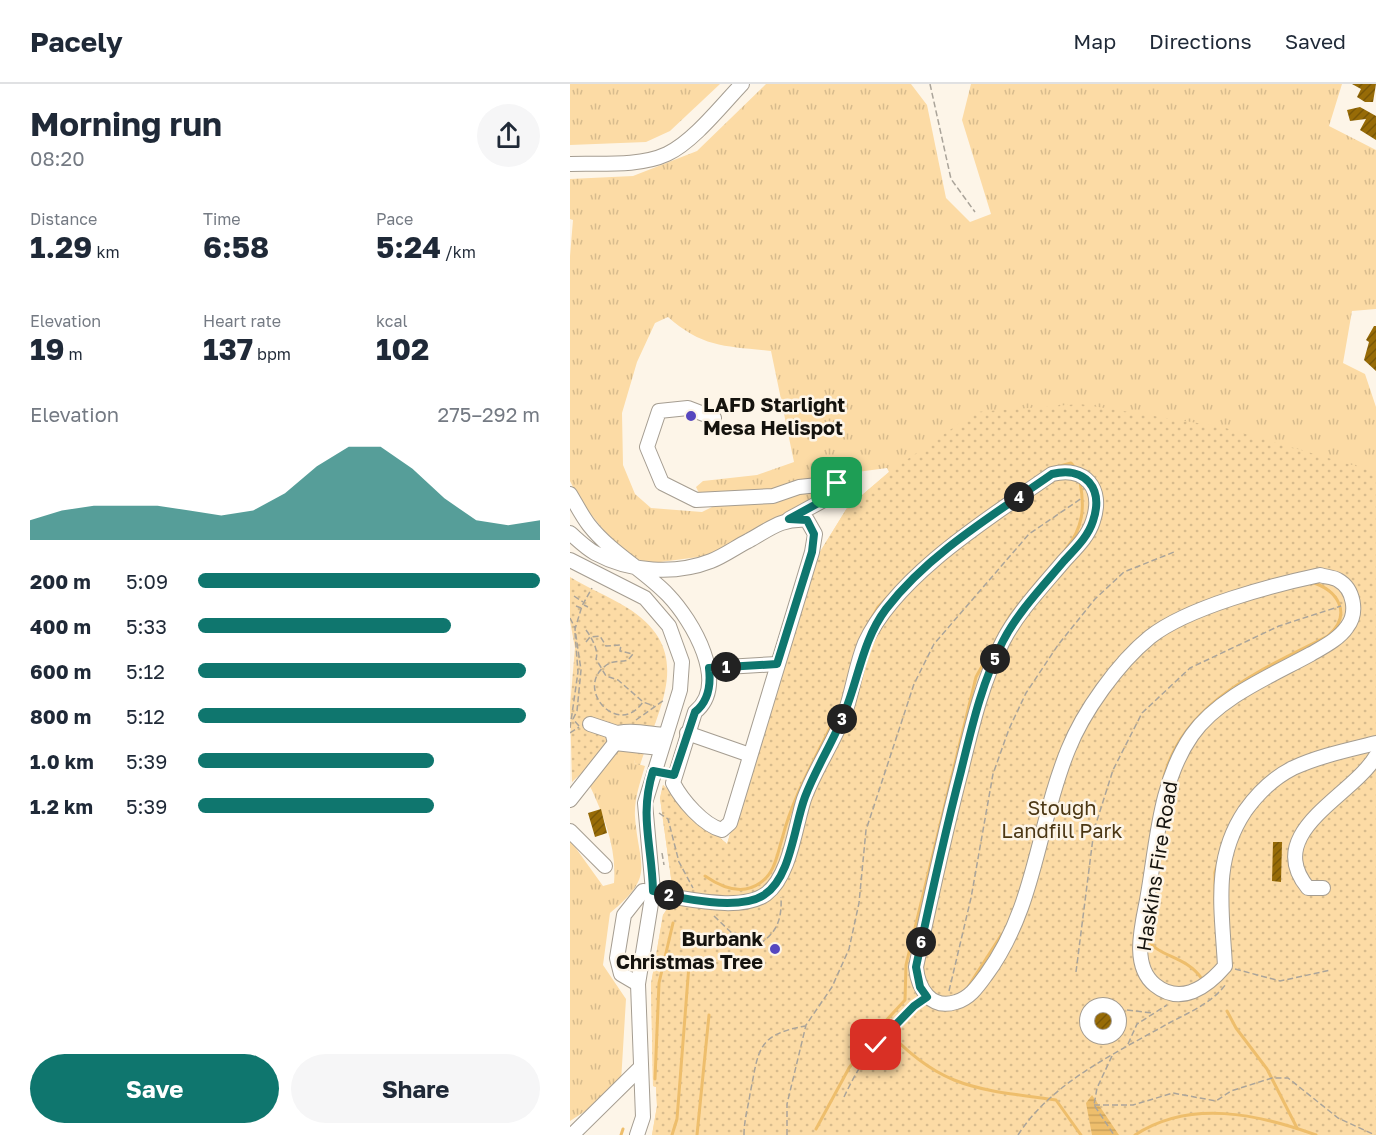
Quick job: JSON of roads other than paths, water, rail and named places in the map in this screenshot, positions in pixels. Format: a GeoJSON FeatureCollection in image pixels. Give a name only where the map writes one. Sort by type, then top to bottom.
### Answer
{"type":"FeatureCollection","features":[{"type":"Feature","properties":{"kind":"street"},"geometry":{"type":"LineString","coordinates":[[570,164],[634,161],[667,154],[680,146],[742,84]]}},
{"type":"Feature","properties":{"kind":"street"},"geometry":{"type":"LineString","coordinates":[[570,533],[595,553],[634,567],[645,570],[673,569],[711,561],[844,489],[837,483],[814,484],[773,496],[696,500],[662,483],[646,447],[659,411],[688,408],[714,418]]}},
{"type":"Feature","properties":{"kind":"street","name":"Haskins Fire Road"},"geometry":{"type":"LineString","coordinates":[[653,891],[675,897],[724,903],[746,903],[766,894],[780,882],[805,797],[845,713],[865,643],[886,609],[925,569],[970,532],[1052,474],[1067,470],[1077,472],[1087,478],[1096,502],[1094,520],[1085,537],[1032,598],[1004,639],[980,694],[944,836],[916,967],[920,987],[927,997],[937,1003],[948,1004],[966,998],[976,989],[1008,940],[1022,909],[1067,751],[1086,713],[1119,671],[1151,637],[1196,612],[1320,575],[1338,580],[1348,590],[1353,602],[1354,615],[1347,628],[1329,643],[1213,712],[1193,733],[1180,754],[1168,782],[1144,914],[1140,958],[1144,971],[1155,985],[1173,994],[1192,993],[1211,982],[1225,966],[1222,864],[1233,830],[1250,805],[1273,780],[1291,769],[1312,760],[1376,743]]}},
{"type":"Feature","properties":{"kind":"street"},"geometry":{"type":"LineString","coordinates":[[570,494],[589,525],[657,585],[684,616],[709,660],[704,705],[695,712],[673,783],[679,795],[713,828],[722,830],[730,823],[812,552],[814,534],[807,520],[789,519]]}},
{"type":"Feature","properties":{"kind":"street"},"geometry":{"type":"LineString","coordinates":[[570,560],[645,598],[669,626],[682,662],[680,690],[662,741],[645,803],[653,891],[638,984],[643,1117],[637,1135]]}},
{"type":"Feature","properties":{"kind":"street"},"geometry":{"type":"LineString","coordinates":[[645,598],[657,585]]}},
{"type":"Feature","properties":{"kind":"street"},"geometry":{"type":"LineString","coordinates":[[709,668],[777,664]]}},
{"type":"Feature","properties":{"kind":"street"},"geometry":{"type":"LineString","coordinates":[[585,725],[619,734],[662,741]]}},
{"type":"Feature","properties":{"kind":"street"},"geometry":{"type":"LineString","coordinates":[[687,733],[750,755]]}},
{"type":"Feature","properties":{"kind":"street"},"geometry":{"type":"LineString","coordinates":[[570,800],[619,734]]}},
{"type":"Feature","properties":{"kind":"street"},"geometry":{"type":"LineString","coordinates":[[1323,888],[1308,888],[1299,877],[1295,859],[1298,840],[1306,825],[1376,756]]}},
{"type":"Feature","properties":{"kind":"street"},"geometry":{"type":"LineString","coordinates":[[653,771],[674,775]]}},
{"type":"Feature","properties":{"kind":"street"},"geometry":{"type":"LineString","coordinates":[[570,831],[605,866]]}},
{"type":"Feature","properties":{"kind":"street"},"geometry":{"type":"LineString","coordinates":[[638,984],[621,974],[617,958],[624,915],[643,891],[653,891]]}},
{"type":"Feature","properties":{"kind":"street"},"geometry":{"type":"LineString","coordinates":[[572,1135],[641,1067]]}},
{"type":"Feature","properties":{"kind":"waterway"},"geometry":{"type":"LineString","coordinates":[[1049,469],[1071,463],[1077,470]]}},
{"type":"Feature","properties":{"kind":"waterway"},"geometry":{"type":"LineString","coordinates":[[1066,549],[1076,533],[1081,517],[1080,482]]}},
{"type":"Feature","properties":{"kind":"waterway"},"geometry":{"type":"LineString","coordinates":[[860,639],[878,607],[916,568]]}},
{"type":"Feature","properties":{"kind":"waterway"},"geometry":{"type":"LineString","coordinates":[[882,1025],[905,1000],[906,965],[976,677],[1010,616],[1040,579]]}},
{"type":"Feature","properties":{"kind":"waterway"},"geometry":{"type":"LineString","coordinates":[[1162,786],[1171,757],[1185,733],[1203,711],[1250,677],[1328,636],[1336,628],[1340,619],[1339,604],[1329,591],[1311,582]]}},
{"type":"Feature","properties":{"kind":"waterway"},"geometry":{"type":"LineString","coordinates":[[705,876],[718,884],[739,889],[753,887],[765,879],[775,863],[793,805],[839,709]]}},
{"type":"Feature","properties":{"kind":"waterway"},"geometry":{"type":"LineString","coordinates":[[1057,760],[1077,717]]}},
{"type":"Feature","properties":{"kind":"waterway"},"geometry":{"type":"LineString","coordinates":[[1215,904],[1215,872],[1228,829]]}},
{"type":"Feature","properties":{"kind":"waterway"},"geometry":{"type":"LineString","coordinates":[[655,1079],[659,983],[673,923]]}},
{"type":"Feature","properties":{"kind":"waterway"},"geometry":{"type":"LineString","coordinates":[[968,987],[1002,934]]}},
{"type":"Feature","properties":{"kind":"waterway"},"geometry":{"type":"LineString","coordinates":[[1147,937],[1157,949],[1188,965],[1202,979]]}},
{"type":"Feature","properties":{"kind":"waterway"},"geometry":{"type":"LineString","coordinates":[[672,1135],[677,1119],[689,965]]}},
{"type":"Feature","properties":{"kind":"waterway"},"geometry":{"type":"LineString","coordinates":[[1227,1011],[1236,1028],[1267,1069],[1297,1128]]}},
{"type":"Feature","properties":{"kind":"waterway"},"geometry":{"type":"LineString","coordinates":[[697,1135],[709,1015]]}},
{"type":"Feature","properties":{"kind":"waterway"},"geometry":{"type":"LineString","coordinates":[[816,1129],[849,1068],[882,1025],[922,1062],[941,1074],[960,1082],[1003,1093],[1056,1100],[1081,1135]]}},
{"type":"Feature","properties":{"kind":"waterway"},"geometry":{"type":"LineString","coordinates":[[1135,1135],[1156,1124],[1178,1117],[1201,1114],[1248,1116],[1316,1135]]}},
{"type":"Feature","properties":{"kind":"waterway"},"geometry":{"type":"LineString","coordinates":[[621,1135],[623,1129]]}},
{"type":"Feature","properties":{"kind":"place","name":"LAFD Starlight Mesa Helispot"},"geometry":{"type":"Point","coordinates":[691,416]}},
{"type":"Feature","properties":{"kind":"place","name":"Burbank Christmas Tree"},"geometry":{"type":"Point","coordinates":[775,949]}},
{"type":"Feature","properties":{"kind":"park label","name":"Stough Landfill Park"},"geometry":{"type":"Point","coordinates":[1062,818]}}]}
